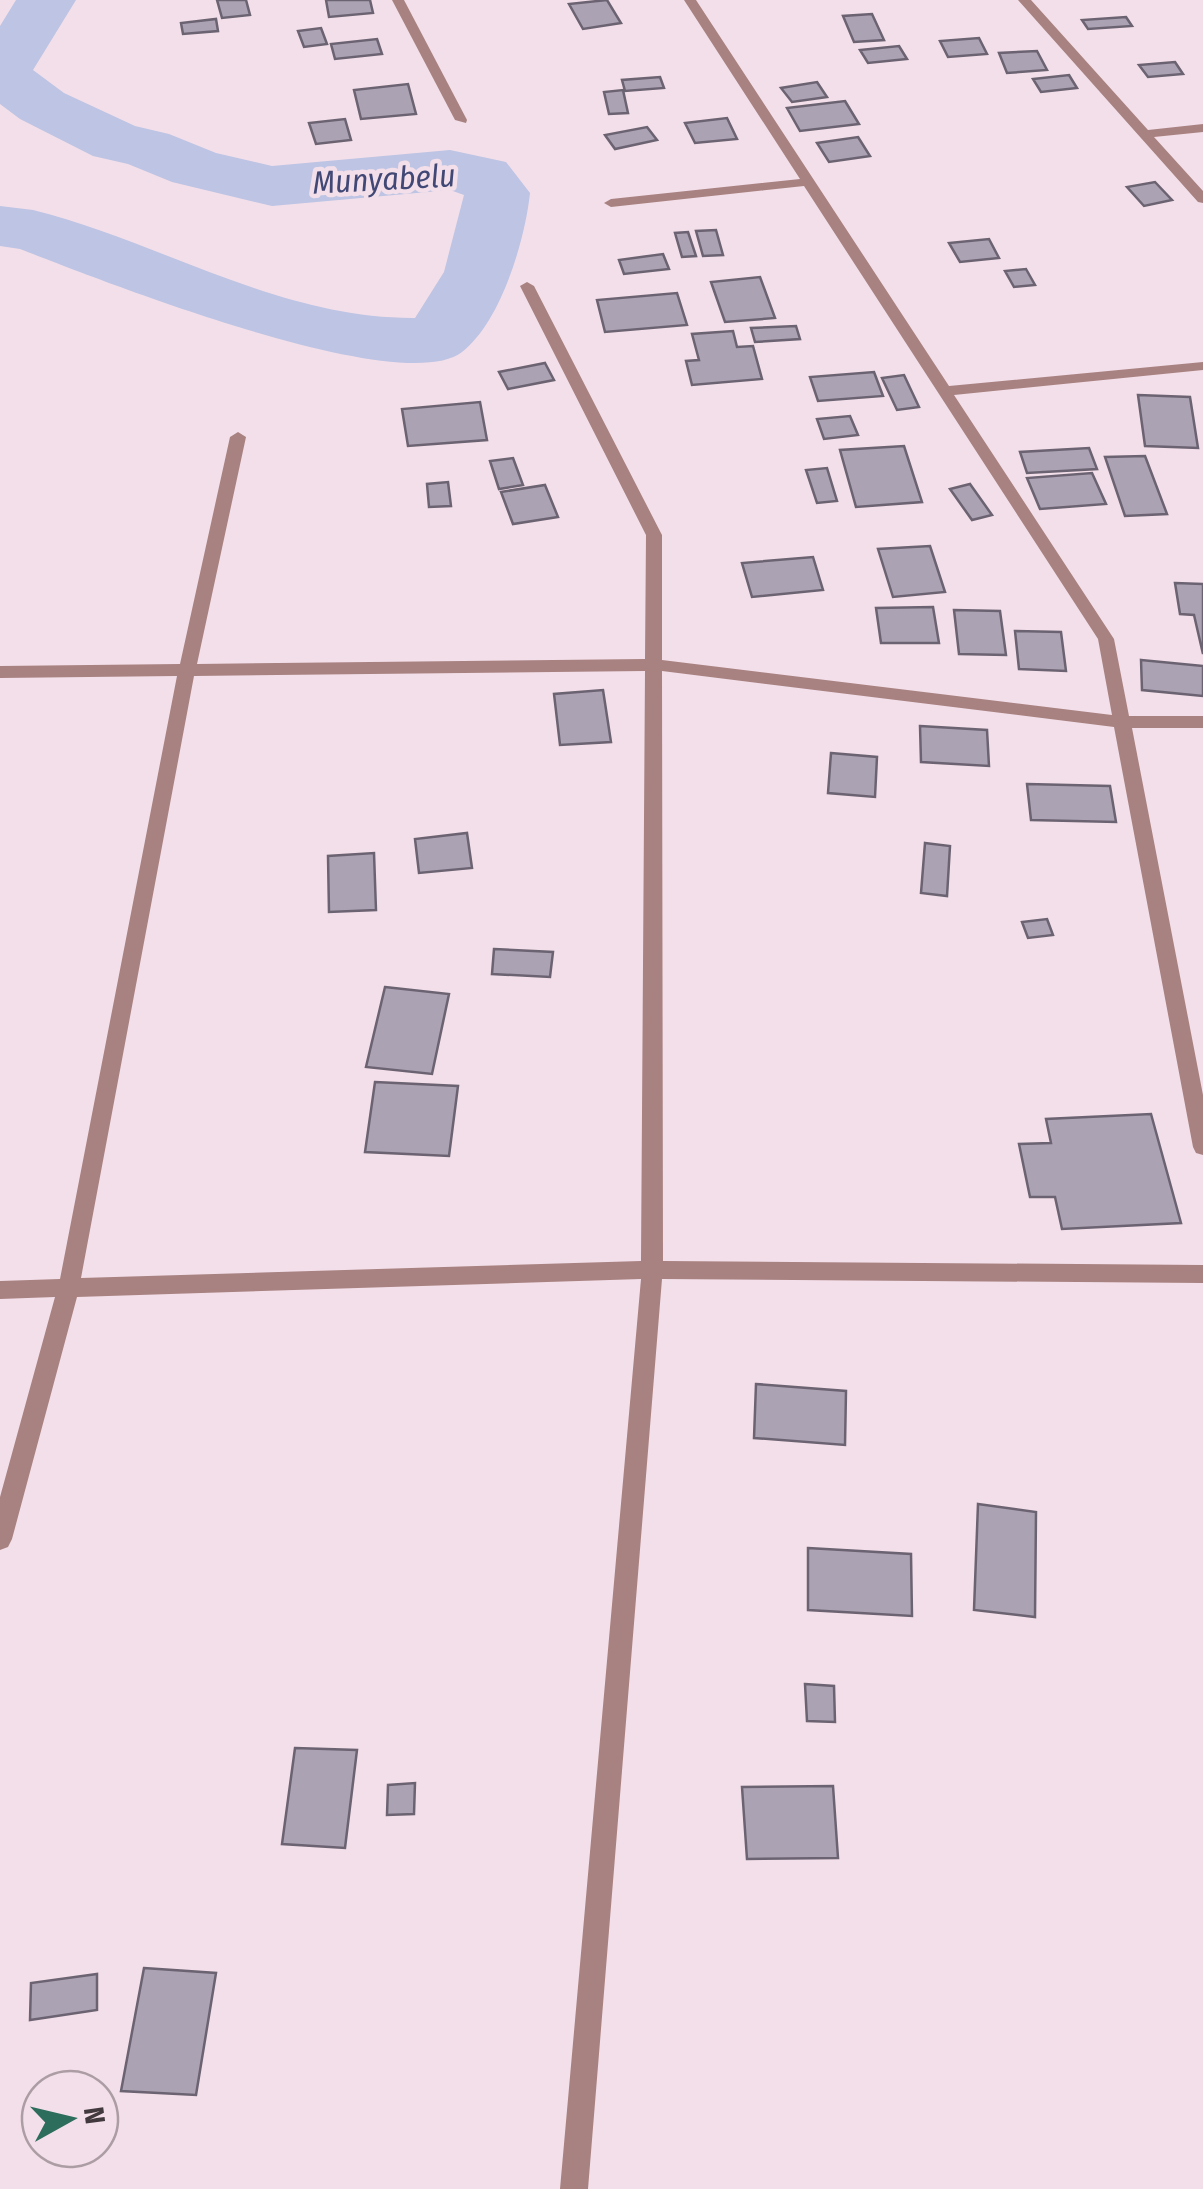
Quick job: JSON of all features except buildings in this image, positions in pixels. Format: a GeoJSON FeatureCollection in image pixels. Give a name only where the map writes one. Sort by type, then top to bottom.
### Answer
{"type":"FeatureCollection","features":[{"type":"Feature","properties":{"kind":"street"},"geometry":{"type":"LineString","coordinates":[[398,0],[461,120]]}},
{"type":"Feature","properties":{"kind":"street"},"geometry":{"type":"LineString","coordinates":[[690,0],[1106,640],[1203,1146]]}},
{"type":"Feature","properties":{"kind":"street"},"geometry":{"type":"LineString","coordinates":[[1024,0],[1203,199]]}},
{"type":"Feature","properties":{"kind":"street"},"geometry":{"type":"LineString","coordinates":[[1145,134],[1203,128]]}},
{"type":"Feature","properties":{"kind":"street"},"geometry":{"type":"LineString","coordinates":[[611,203],[805,182]]}},
{"type":"Feature","properties":{"kind":"street"},"geometry":{"type":"LineString","coordinates":[[527,286],[654,535],[652,1270],[574,2189]]}},
{"type":"Feature","properties":{"kind":"street"},"geometry":{"type":"LineString","coordinates":[[945,391],[1203,366]]}},
{"type":"Feature","properties":{"kind":"street"},"geometry":{"type":"LineString","coordinates":[[0,1539],[70,1286],[187,670],[238,437]]}},
{"type":"Feature","properties":{"kind":"street"},"geometry":{"type":"LineString","coordinates":[[0,672],[656,665],[1123,722],[1203,722]]}},
{"type":"Feature","properties":{"kind":"street"},"geometry":{"type":"LineString","coordinates":[[0,1290],[652,1270],[1203,1274]]}},
{"type":"Feature","properties":{"kind":"waterway","name":"Munyabelu"},"geometry":{"type":"LineString","coordinates":[[0,226],[33,230],[232,304],[342,333],[391,339],[435,339],[470,290],[490,233],[497,193],[483,176],[450,170],[272,186],[195,168],[146,148],[116,142],[42,106],[0,74],[46,0]]}}]}
